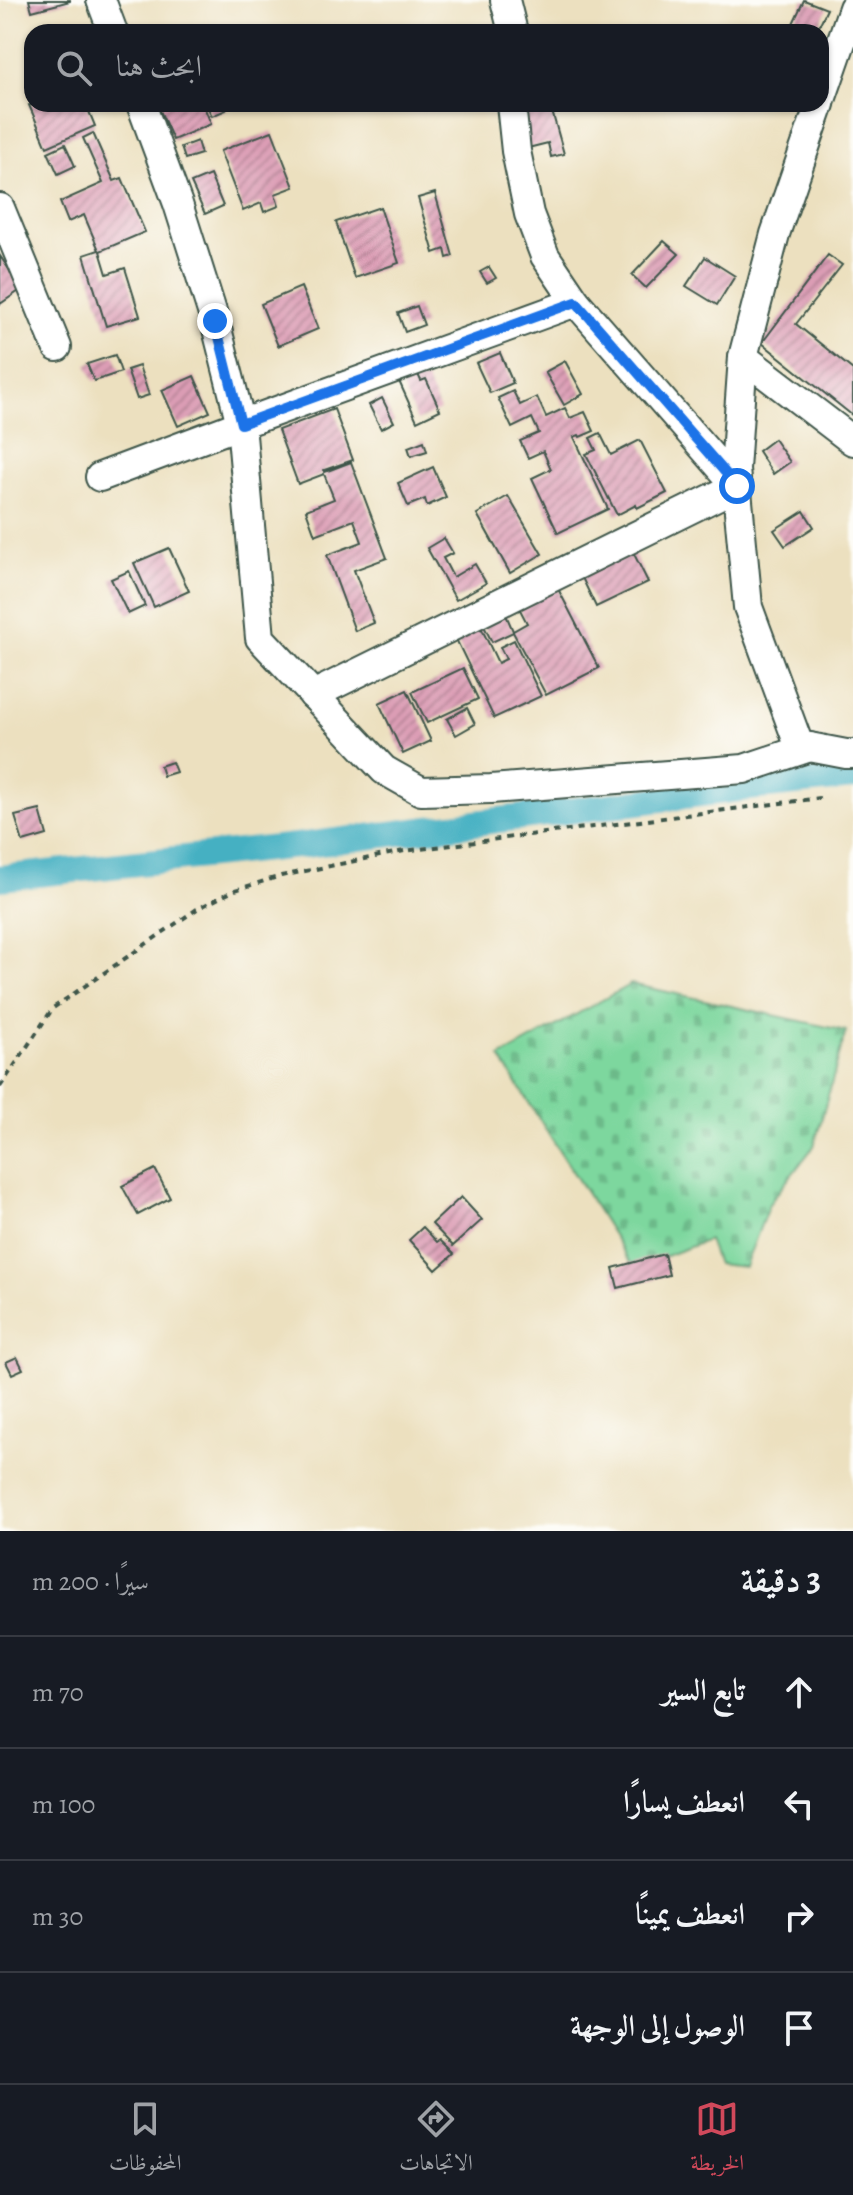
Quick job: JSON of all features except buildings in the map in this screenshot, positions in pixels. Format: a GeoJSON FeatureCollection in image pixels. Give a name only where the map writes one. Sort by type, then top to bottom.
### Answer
{"type":"FeatureCollection","features":[{"type":"Feature","properties":{"kind":"street"},"geometry":{"type":"LineString","coordinates":[[101,0],[110,24]]}},
{"type":"Feature","properties":{"kind":"street"},"geometry":{"type":"LineString","coordinates":[[505,0],[511,24]]}},
{"type":"Feature","properties":{"kind":"street"},"geometry":{"type":"LineString","coordinates":[[829,76],[853,8]]}},
{"type":"Feature","properties":{"kind":"street"},"geometry":{"type":"LineString","coordinates":[[144,112],[178,204],[215,321],[241,424],[260,638],[384,770],[421,791],[491,789],[744,769],[810,747]]}},
{"type":"Feature","properties":{"kind":"street"},"geometry":{"type":"LineString","coordinates":[[512,112],[529,214],[545,256],[576,302],[737,486]]}},
{"type":"Feature","properties":{"kind":"street"},"geometry":{"type":"LineString","coordinates":[[817,112],[775,234],[743,357],[735,469],[748,607],[799,745],[853,754]]}},
{"type":"Feature","properties":{"kind":"street"},"geometry":{"type":"LineString","coordinates":[[0,208],[57,347]]}},
{"type":"Feature","properties":{"kind":"street"},"geometry":{"type":"LineString","coordinates":[[100,477],[576,302]]}},
{"type":"Feature","properties":{"kind":"street"},"geometry":{"type":"LineString","coordinates":[[743,357],[853,441]]}},
{"type":"Feature","properties":{"kind":"street"},"geometry":{"type":"LineString","coordinates":[[313,695],[737,486]]}},
{"type":"Feature","properties":{"kind":"path"},"geometry":{"type":"LineString","coordinates":[[0,1087],[53,1008],[197,909],[235,890],[281,876],[404,851],[820,798]]}},
{"type":"Feature","properties":{"kind":"green space"},"geometry":{"type":"Polygon","coordinates":[[[631,984],[846,1031],[814,1146],[769,1204],[745,1267],[717,1264],[708,1240],[634,1268],[500,1057],[631,984]]]}},
{"type":"Feature","properties":{"kind":"waterway"},"geometry":{"type":"LineString","coordinates":[[0,878],[305,845],[853,777]]}},
{"type":"Feature","properties":{"kind":"route"},"geometry":{"type":"LineString","coordinates":[[215,321],[241,424],[576,302],[737,486]]}}]}
